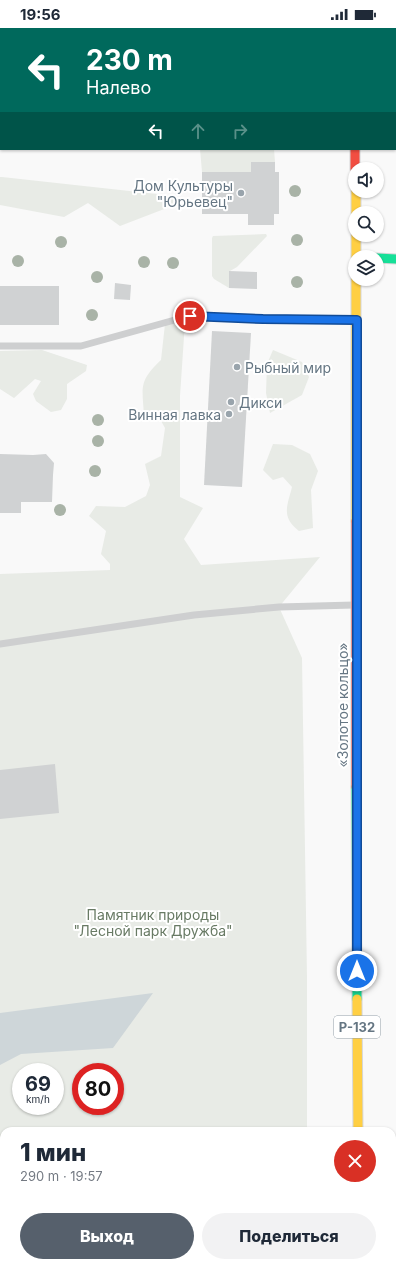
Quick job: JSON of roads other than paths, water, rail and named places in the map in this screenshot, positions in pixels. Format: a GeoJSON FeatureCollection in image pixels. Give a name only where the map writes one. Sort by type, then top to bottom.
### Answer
{"type":"FeatureCollection","features":[{"type":"Feature","properties":{"kind":"main road"},"geometry":{"type":"LineString","coordinates":[[355,150],[356,162]]}},
{"type":"Feature","properties":{"kind":"main road"},"geometry":{"type":"LineString","coordinates":[[384,258],[396,259]]}},
{"type":"Feature","properties":{"kind":"main road","name":"«Золотое кольцо»"},"geometry":{"type":"LineString","coordinates":[[356,286],[358,1127]]}},
{"type":"Feature","properties":{"kind":"lane"},"geometry":{"type":"LineString","coordinates":[[0,346],[81,346],[190,316],[263,319],[357,320]]}},
{"type":"Feature","properties":{"kind":"lane"},"geometry":{"type":"LineString","coordinates":[[0,644],[194,615],[279,607],[356,605]]}},
{"type":"Feature","properties":{"kind":"place","name":"Дом Культуры \"Юрьевец\""},"geometry":{"type":"Point","coordinates":[241,193]}},
{"type":"Feature","properties":{"kind":"place","name":"Рыбный мир"},"geometry":{"type":"Point","coordinates":[237,367]}},
{"type":"Feature","properties":{"kind":"place","name":"Дикси"},"geometry":{"type":"Point","coordinates":[231,402]}},
{"type":"Feature","properties":{"kind":"place","name":"Винная лавка"},"geometry":{"type":"Point","coordinates":[229,414]}},
{"type":"Feature","properties":{"kind":"park label","name":"Памятник природы \"Лесной парк Дружба\""},"geometry":{"type":"Point","coordinates":[153,922]}}]}
